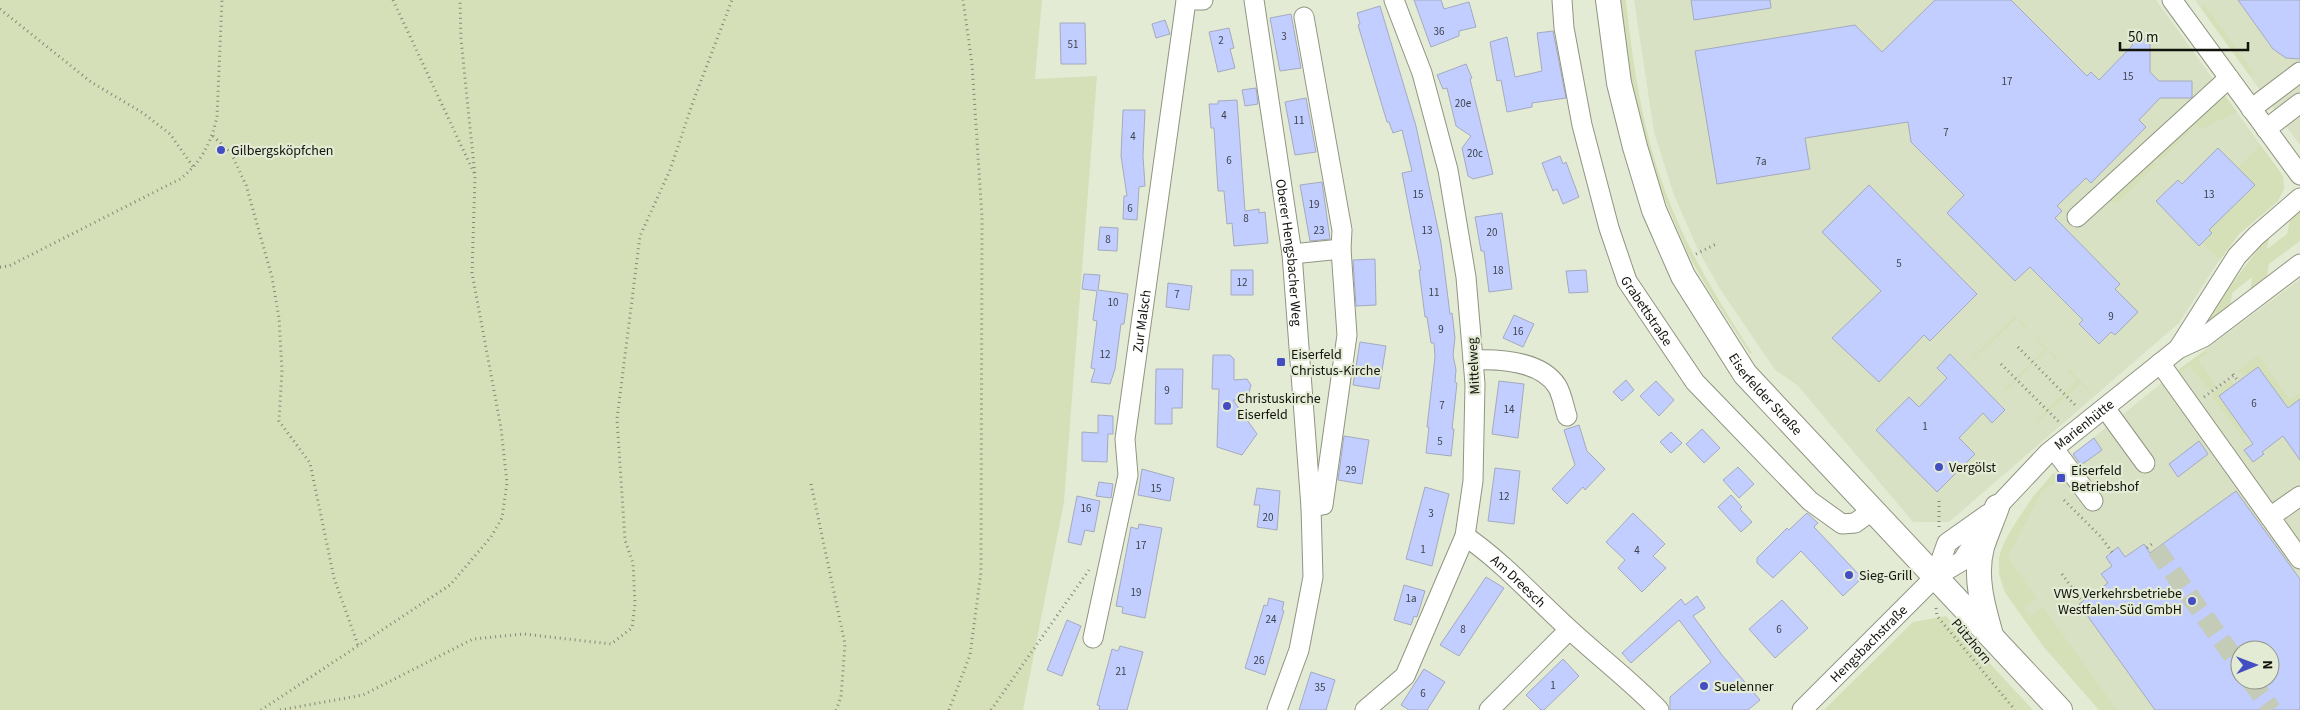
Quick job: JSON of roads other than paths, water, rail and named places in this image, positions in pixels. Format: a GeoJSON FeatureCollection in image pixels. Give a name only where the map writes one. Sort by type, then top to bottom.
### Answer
{"type":"FeatureCollection","features":[{"type":"Feature","properties":{"kind":"main road","name":"Eiserfelder Straße"},"geometry":{"type":"LineString","coordinates":[[1608,0],[1619,83],[1635,147],[1654,210],[1683,276],[1745,374],[2060,710]]}},
{"type":"Feature","properties":{"kind":"main road"},"geometry":{"type":"LineString","coordinates":[[1992,639],[1982,604],[1978,571],[1982,548],[1998,508]]}},
{"type":"Feature","properties":{"kind":"street","name":"Zur Malsch"},"geometry":{"type":"LineString","coordinates":[[1093,638],[1110,549],[1128,475],[1125,439],[1192,0]]}},
{"type":"Feature","properties":{"kind":"street","name":"Oberer Hengsbacher Weg"},"geometry":{"type":"LineString","coordinates":[[1254,0],[1292,254],[1311,507],[1313,577],[1298,650],[1276,710]]}},
{"type":"Feature","properties":{"kind":"street","name":"Mittelweg"},"geometry":{"type":"LineString","coordinates":[[1365,710],[1405,676],[1465,536],[1473,481],[1475,384],[1466,276],[1448,170],[1422,73],[1394,0]]}},
{"type":"Feature","properties":{"kind":"street","name":"Grabettstraße"},"geometry":{"type":"LineString","coordinates":[[1562,0],[1564,28],[1582,125],[1609,228],[1627,281],[1695,382],[1810,501],[1842,524],[1855,522],[1873,510]]}},
{"type":"Feature","properties":{"kind":"street"},"geometry":{"type":"LineString","coordinates":[[2173,0],[2300,175]]}},
{"type":"Feature","properties":{"kind":"street"},"geometry":{"type":"LineString","coordinates":[[1304,18],[1342,230],[1341,249],[1347,335],[1323,505],[1311,507]]}},
{"type":"Feature","properties":{"kind":"street"},"geometry":{"type":"LineString","coordinates":[[2251,109],[2300,72]]}},
{"type":"Feature","properties":{"kind":"street"},"geometry":{"type":"LineString","coordinates":[[2077,217],[2229,78]]}},
{"type":"Feature","properties":{"kind":"street"},"geometry":{"type":"LineString","coordinates":[[2266,129],[2300,103]]}},
{"type":"Feature","properties":{"kind":"street","name":"Marienhütte"},"geometry":{"type":"LineString","coordinates":[[2178,349],[2238,256],[2256,236],[2300,198]]}},
{"type":"Feature","properties":{"kind":"street"},"geometry":{"type":"LineString","coordinates":[[1292,254],[1341,249]]}},
{"type":"Feature","properties":{"kind":"street","name":"Marienhütte"},"geometry":{"type":"LineString","coordinates":[[1935,577],[1962,561],[1998,508],[2054,449],[2178,349],[2204,337],[2300,264]]}},
{"type":"Feature","properties":{"kind":"street"},"geometry":{"type":"LineString","coordinates":[[1473,360],[1488,359],[1523,364],[1543,372],[1558,386],[1567,416]]}},
{"type":"Feature","properties":{"kind":"street"},"geometry":{"type":"LineString","coordinates":[[2160,363],[2300,559]]}},
{"type":"Feature","properties":{"kind":"street"},"geometry":{"type":"LineString","coordinates":[[2105,408],[2144,463]]}},
{"type":"Feature","properties":{"kind":"street"},"geometry":{"type":"LineString","coordinates":[[2054,449],[2093,501]]}},
{"type":"Feature","properties":{"kind":"street"},"geometry":{"type":"LineString","coordinates":[[2270,517],[2300,496]]}},
{"type":"Feature","properties":{"kind":"street","name":"Am Dreesch"},"geometry":{"type":"LineString","coordinates":[[1465,536],[1484,549],[1569,630],[1660,710]]}},
{"type":"Feature","properties":{"kind":"street","name":"Hengsbachstraße"},"geometry":{"type":"LineString","coordinates":[[1802,710],[1935,577]]}},
{"type":"Feature","properties":{"kind":"street"},"geometry":{"type":"LineString","coordinates":[[1488,710],[1569,630]]}},
{"type":"Feature","properties":{"kind":"tunnel"},"geometry":{"type":"LineString","coordinates":[[2156,549],[2230,652]]}},
{"type":"Feature","properties":{"kind":"tunnel"},"geometry":{"type":"LineString","coordinates":[[2257,690],[2272,710]]}},
{"type":"Feature","properties":{"kind":"place","name":"Gilbergsköpfchen"},"geometry":{"type":"Point","coordinates":[221,150]}},
{"type":"Feature","properties":{"kind":"place","name":"Eiserfeld Christus-Kirche"},"geometry":{"type":"Point","coordinates":[1281,362]}},
{"type":"Feature","properties":{"kind":"place","name":"Christuskirche Eiserfeld"},"geometry":{"type":"Point","coordinates":[1227,406]}},
{"type":"Feature","properties":{"kind":"place","name":"Vergölst"},"geometry":{"type":"Point","coordinates":[1939,467]}},
{"type":"Feature","properties":{"kind":"place","name":"Eiserfeld Betriebshof"},"geometry":{"type":"Point","coordinates":[2061,478]}},
{"type":"Feature","properties":{"kind":"place","name":"Sieg-Grill"},"geometry":{"type":"Point","coordinates":[1849,575]}},
{"type":"Feature","properties":{"kind":"place","name":"VWS Verkehrsbetriebe Westfalen-Süd GmbH"},"geometry":{"type":"Point","coordinates":[2192,601]}},
{"type":"Feature","properties":{"kind":"place","name":"Suelenner"},"geometry":{"type":"Point","coordinates":[1704,686]}}]}
